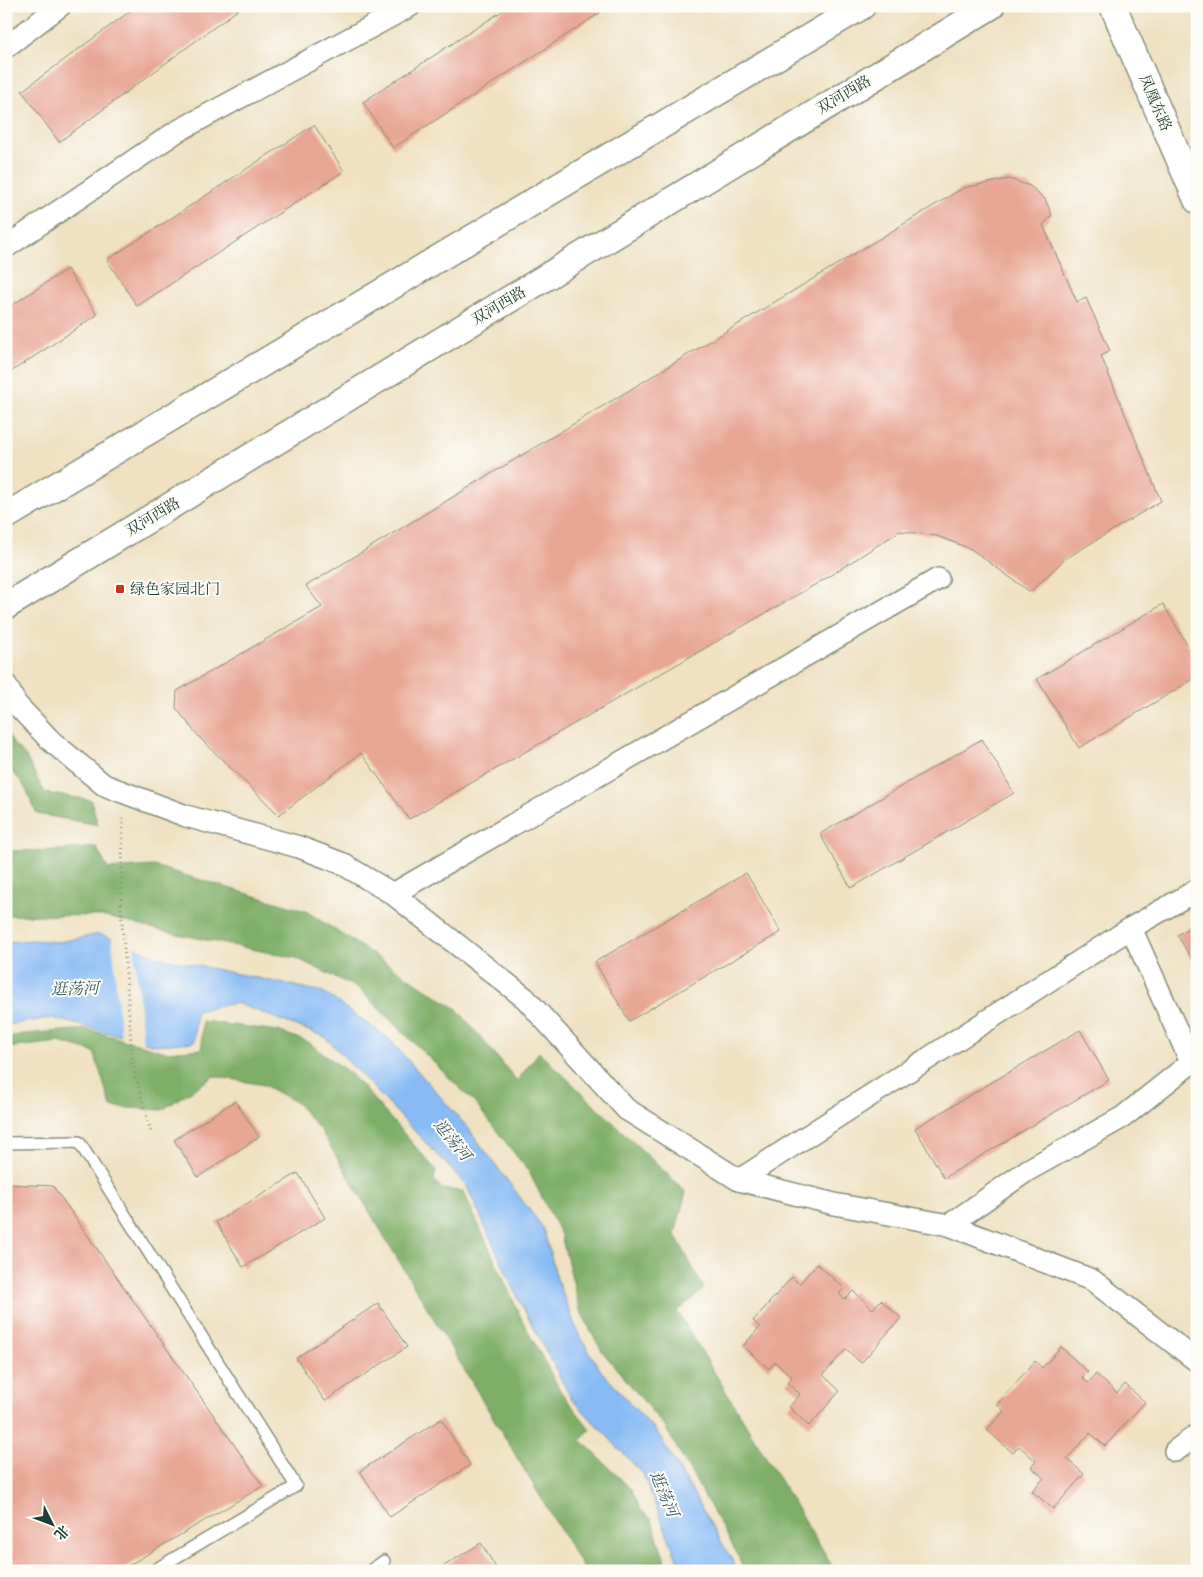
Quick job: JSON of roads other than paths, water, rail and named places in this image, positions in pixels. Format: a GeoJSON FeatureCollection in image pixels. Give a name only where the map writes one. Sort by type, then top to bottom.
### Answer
{"type":"FeatureCollection","features":[{"type":"Feature","properties":{"kind":"street"},"geometry":{"type":"LineString","coordinates":[[6,47],[60,6]]}},
{"type":"Feature","properties":{"kind":"street"},"geometry":{"type":"LineString","coordinates":[[6,247],[176,132],[410,6]]}},
{"type":"Feature","properties":{"kind":"street"},"geometry":{"type":"LineString","coordinates":[[6,516],[862,6]]}},
{"type":"Feature","properties":{"kind":"street","name":"双河西路"},"geometry":{"type":"LineString","coordinates":[[6,606],[991,6]]}},
{"type":"Feature","properties":{"kind":"street","name":"凤凰东路"},"geometry":{"type":"LineString","coordinates":[[1113,6],[1197,200]]}},
{"type":"Feature","properties":{"kind":"street"},"geometry":{"type":"LineString","coordinates":[[393,894],[938,579]]}},
{"type":"Feature","properties":{"kind":"street"},"geometry":{"type":"LineString","coordinates":[[6,685],[16,704],[51,741],[104,785],[186,816],[299,847],[341,863],[393,894],[526,998],[626,1109],[739,1180],[834,1204],[949,1225],[1092,1280],[1197,1361]]}},
{"type":"Feature","properties":{"kind":"street"},"geometry":{"type":"LineString","coordinates":[[739,1180],[1131,928],[1197,890]]}},
{"type":"Feature","properties":{"kind":"street"},"geometry":{"type":"LineString","coordinates":[[949,1225],[1028,1170],[1123,1117],[1194,1060],[1131,928]]}},
{"type":"Feature","properties":{"kind":"street"},"geometry":{"type":"LineString","coordinates":[[1175,1451],[1197,1435]]}},
{"type":"Feature","properties":{"kind":"lane"},"geometry":{"type":"LineString","coordinates":[[6,1143],[79,1142],[296,1486],[154,1571]]}},
{"type":"Feature","properties":{"kind":"lane"},"geometry":{"type":"LineString","coordinates":[[370,1571],[384,1561]]}},
{"type":"Feature","properties":{"kind":"water","name":"逛荡河"},"geometry":{"type":"Polygon","coordinates":[[[100,934],[162,958],[323,992],[389,1039],[468,1128],[543,1228],[558,1282],[578,1333],[601,1371],[659,1435],[732,1560],[736,1571],[682,1571],[643,1474],[571,1398],[520,1302],[466,1185],[325,1037],[236,1003],[196,1011],[194,1042],[156,1045],[52,1018],[6,1025],[6,942],[32,940],[59,942],[100,934]]]}},
{"type":"Feature","properties":{"kind":"place","name":"绿色家园北门"},"geometry":{"type":"Point","coordinates":[120,589]}}]}
